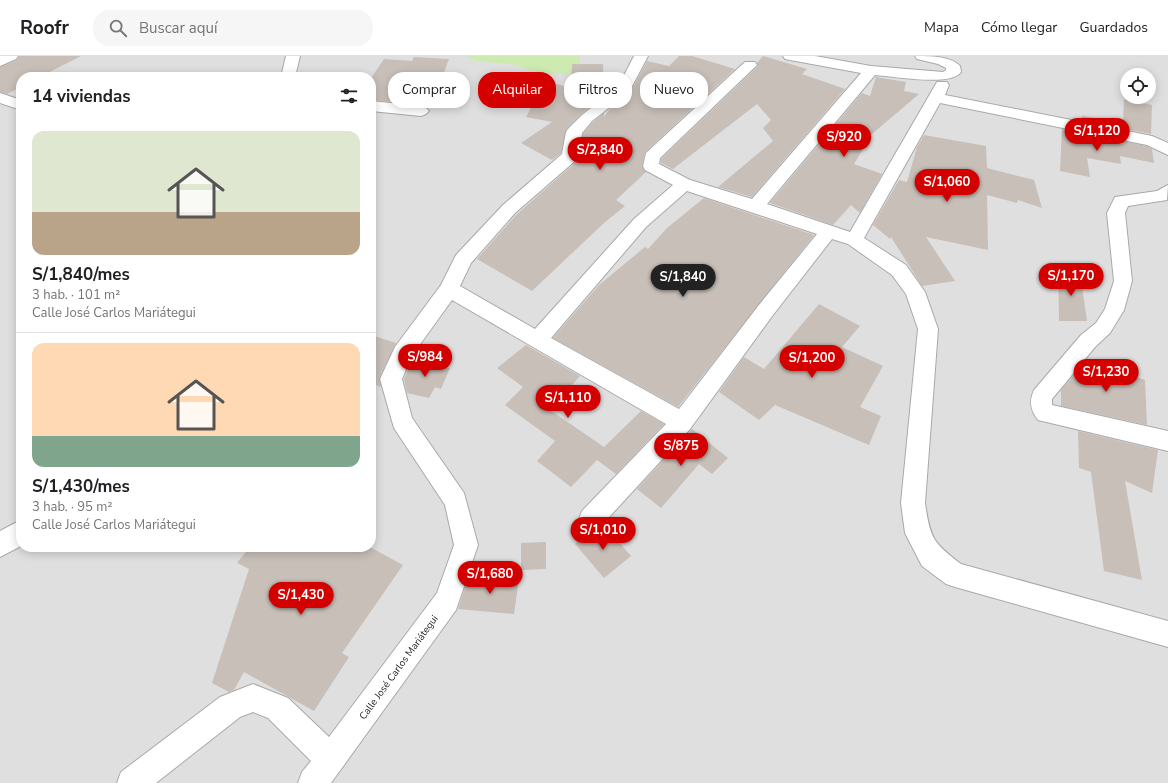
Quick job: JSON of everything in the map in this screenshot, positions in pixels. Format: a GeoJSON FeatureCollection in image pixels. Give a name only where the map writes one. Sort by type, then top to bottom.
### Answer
{"type":"FeatureCollection","features":[{"type":"Feature","properties":{"kind":"street"},"geometry":{"type":"LineString","coordinates":[[0,62],[11,56]]}},
{"type":"Feature","properties":{"kind":"street"},"geometry":{"type":"LineString","coordinates":[[289,72],[293,56]]}},
{"type":"Feature","properties":{"kind":"street","name":"Calle José Carlos Mariátegui"},"geometry":{"type":"LineString","coordinates":[[313,783],[447,601],[466,545],[456,501],[402,421],[391,379],[402,353],[449,289],[463,260],[509,209],[570,156],[574,132],[587,118],[624,89],[641,56]]}},
{"type":"Feature","properties":{"kind":"street"},"geometry":{"type":"LineString","coordinates":[[790,56],[871,70],[945,76],[954,72],[953,66],[944,61],[922,56]]}},
{"type":"Feature","properties":{"kind":"street"},"geometry":{"type":"LineString","coordinates":[[750,65],[652,157],[651,166],[684,184],[756,206],[854,240],[899,270],[915,292],[928,329],[913,503],[917,533],[931,557],[955,575],[1168,634]]}},
{"type":"Feature","properties":{"kind":"street"},"geometry":{"type":"LineString","coordinates":[[756,206],[871,70]]}},
{"type":"Feature","properties":{"kind":"street"},"geometry":{"type":"LineString","coordinates":[[854,240],[936,98],[945,76]]}},
{"type":"Feature","properties":{"kind":"street"},"geometry":{"type":"LineString","coordinates":[[0,98],[16,103]]}},
{"type":"Feature","properties":{"kind":"street"},"geometry":{"type":"LineString","coordinates":[[936,98],[1152,141],[1168,150]]}},
{"type":"Feature","properties":{"kind":"street"},"geometry":{"type":"LineString","coordinates":[[376,106],[421,111]]}},
{"type":"Feature","properties":{"kind":"street"},"geometry":{"type":"LineString","coordinates":[[538,338],[640,223],[684,184]]}},
{"type":"Feature","properties":{"kind":"street"},"geometry":{"type":"LineString","coordinates":[[1168,191],[1161,196],[1121,202],[1116,214],[1123,281],[1114,310],[1103,328],[1088,341],[1042,396],[1040,404],[1046,413],[1168,441]]}},
{"type":"Feature","properties":{"kind":"street"},"geometry":{"type":"LineString","coordinates":[[591,519],[682,422],[766,310],[828,232]]}},
{"type":"Feature","properties":{"kind":"street"},"geometry":{"type":"LineString","coordinates":[[449,289],[538,338],[682,422]]}},
{"type":"Feature","properties":{"kind":"street"},"geometry":{"type":"LineString","coordinates":[[0,546],[16,535]]}},
{"type":"Feature","properties":{"kind":"street"},"geometry":{"type":"LineString","coordinates":[[132,783],[230,707],[253,698],[278,708],[330,759]]}},
{"type":"Feature","properties":{"kind":"shaded area"},"geometry":{"type":"Polygon","coordinates":[[[0,56],[1168,56],[1168,783],[0,783],[0,56]]]}},
{"type":"Feature","properties":{"kind":"green space"},"geometry":{"type":"Polygon","coordinates":[[[466,56],[580,56],[579,72],[564,72],[564,74],[556,74],[556,72],[538,72],[509,64],[476,61],[466,56]]]}},
{"type":"Feature","properties":{"kind":"building"},"geometry":{"type":"Polygon","coordinates":[[[19,56],[81,56],[50,72],[16,72],[16,90],[7,94],[0,92],[0,67],[17,60],[19,56]]]}},
{"type":"Feature","properties":{"kind":"building"},"geometry":{"type":"Polygon","coordinates":[[[679,56],[692,56],[735,69],[708,94],[708,72],[641,72],[647,61],[669,66],[679,56]]]}},
{"type":"Feature","properties":{"kind":"building"},"geometry":{"type":"Polygon","coordinates":[[[763,56],[807,69],[802,74],[845,89],[752,197],[718,187],[773,141],[763,128],[771,120],[757,104],[673,169],[661,163],[661,159],[758,66],[757,63],[763,56]]]}},
{"type":"Feature","properties":{"kind":"building"},"geometry":{"type":"Polygon","coordinates":[[[414,57],[449,59],[444,72],[388,72],[388,101],[376,100],[375,72],[384,59],[412,61],[414,57]]]}},
{"type":"Feature","properties":{"kind":"building"},"geometry":{"type":"Polygon","coordinates":[[[572,64],[603,64],[603,72],[572,72],[572,64]]]}},
{"type":"Feature","properties":{"kind":"building"},"geometry":{"type":"Polygon","coordinates":[[[640,74],[640,108],[693,108],[645,152],[642,166],[646,172],[616,200],[625,206],[604,223],[532,291],[477,259],[515,216],[577,161],[583,134],[593,122],[604,113],[604,117],[611,108],[632,108],[632,89],[640,74]]]}},
{"type":"Feature","properties":{"kind":"building"},"geometry":{"type":"Polygon","coordinates":[[[876,77],[906,82],[904,91],[919,94],[872,134],[854,164],[882,174],[860,213],[851,205],[833,225],[770,203],[862,93],[870,96],[876,77]]]}},
{"type":"Feature","properties":{"kind":"building"},"geometry":{"type":"Polygon","coordinates":[[[556,84],[564,86],[564,108],[589,108],[567,128],[561,153],[552,160],[521,143],[552,122],[526,117],[531,108],[556,108],[556,84]]]}},
{"type":"Feature","properties":{"kind":"building"},"geometry":{"type":"Polygon","coordinates":[[[1124,104],[1152,105],[1151,134],[1082,121],[1082,116],[1123,123],[1124,104]]]}},
{"type":"Feature","properties":{"kind":"building"},"geometry":{"type":"Polygon","coordinates":[[[1062,129],[1147,146],[1152,149],[1154,163],[1120,156],[1121,164],[1087,158],[1090,177],[1060,171],[1062,129]]]}},
{"type":"Feature","properties":{"kind":"building"},"geometry":{"type":"Polygon","coordinates":[[[924,135],[986,146],[987,168],[1034,180],[1042,208],[1018,200],[1017,203],[987,195],[988,250],[926,237],[955,281],[922,286],[891,237],[890,239],[873,225],[899,180],[907,182],[917,147],[924,135]]]}},
{"type":"Feature","properties":{"kind":"building"},"geometry":{"type":"Polygon","coordinates":[[[704,198],[814,235],[678,407],[553,338],[599,285],[645,247],[648,249],[667,228],[704,198]]]}},
{"type":"Feature","properties":{"kind":"building"},"geometry":{"type":"Polygon","coordinates":[[[1058,268],[1080,273],[1087,321],[1059,321],[1058,268]]]}},
{"type":"Feature","properties":{"kind":"building"},"geometry":{"type":"Polygon","coordinates":[[[819,304],[860,326],[842,347],[883,366],[860,407],[881,416],[869,445],[775,405],[759,420],[719,392],[744,357],[764,369],[819,304]]]}},
{"type":"Feature","properties":{"kind":"building"},"geometry":{"type":"Polygon","coordinates":[[[376,337],[396,343],[379,378],[381,387],[376,385],[376,337]]]}},
{"type":"Feature","properties":{"kind":"building"},"geometry":{"type":"Polygon","coordinates":[[[526,345],[580,376],[550,410],[604,447],[641,411],[664,424],[616,474],[597,460],[571,487],[537,461],[555,441],[505,405],[523,387],[497,368],[526,345]]]}},
{"type":"Feature","properties":{"kind":"building"},"geometry":{"type":"Polygon","coordinates":[[[1087,359],[1145,380],[1147,425],[1061,406],[1061,390],[1087,359]]]}},
{"type":"Feature","properties":{"kind":"building"},"geometry":{"type":"Polygon","coordinates":[[[412,360],[450,368],[441,389],[435,387],[429,398],[407,393],[404,379],[412,360]]]}},
{"type":"Feature","properties":{"kind":"building"},"geometry":{"type":"Polygon","coordinates":[[[692,429],[728,458],[712,474],[699,464],[661,508],[637,489],[692,429]]]}},
{"type":"Feature","properties":{"kind":"building"},"geometry":{"type":"Polygon","coordinates":[[[1078,431],[1158,450],[1152,493],[1125,481],[1142,580],[1104,571],[1091,472],[1079,468],[1078,431]]]}},
{"type":"Feature","properties":{"kind":"building"},"geometry":{"type":"Polygon","coordinates":[[[604,525],[631,556],[604,578],[575,544],[591,531],[604,525]]]}},
{"type":"Feature","properties":{"kind":"building"},"geometry":{"type":"Polygon","coordinates":[[[546,542],[546,569],[521,570],[521,543],[546,542]]]}},
{"type":"Feature","properties":{"kind":"building"},"geometry":{"type":"Polygon","coordinates":[[[376,550],[403,565],[342,653],[349,657],[314,711],[244,672],[234,690],[229,692],[212,683],[249,569],[237,563],[246,552],[376,552],[376,550]]]}},
{"type":"Feature","properties":{"kind":"building"},"geometry":{"type":"Polygon","coordinates":[[[469,575],[519,579],[514,614],[458,609],[469,575]]]}}]}
